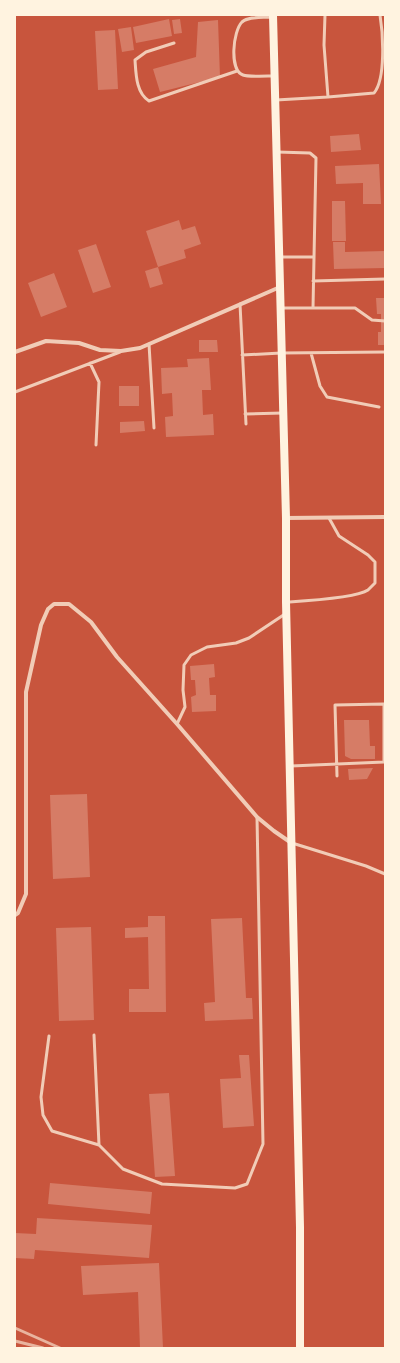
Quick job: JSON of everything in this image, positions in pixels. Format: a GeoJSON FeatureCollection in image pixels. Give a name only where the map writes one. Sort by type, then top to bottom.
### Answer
{"type":"FeatureCollection","features":[{"type":"Feature","properties":{"kind":"main road"},"geometry":{"type":"LineString","coordinates":[[273,16],[286,518],[290,842],[300,1227],[300,1348]]}},
{"type":"Feature","properties":{"kind":"street"},"geometry":{"type":"LineString","coordinates":[[15,352],[46,341],[80,343],[100,350],[121,351],[140,348],[280,287]]}},
{"type":"Feature","properties":{"kind":"street"},"geometry":{"type":"LineString","coordinates":[[286,518],[385,517]]}},
{"type":"Feature","properties":{"kind":"street"},"geometry":{"type":"LineString","coordinates":[[15,915],[18,913],[26,894],[26,692],[40,625],[48,609],[54,604],[69,604],[91,622],[118,657],[257,817],[274,832],[290,842]]}},
{"type":"Feature","properties":{"kind":"lane"},"geometry":{"type":"LineString","coordinates":[[325,15],[324,45],[328,98]]}},
{"type":"Feature","properties":{"kind":"lane"},"geometry":{"type":"LineString","coordinates":[[276,100],[328,98],[374,93],[378,89],[380,78],[383,35],[380,15]]}},
{"type":"Feature","properties":{"kind":"lane"},"geometry":{"type":"LineString","coordinates":[[273,16],[247,19],[242,22],[237,29],[234,64],[237,71],[243,76],[275,76]]}},
{"type":"Feature","properties":{"kind":"lane"},"geometry":{"type":"LineString","coordinates":[[174,43],[146,52],[135,60],[136,80],[144,98],[149,101],[237,71]]}},
{"type":"Feature","properties":{"kind":"lane"},"geometry":{"type":"LineString","coordinates":[[277,152],[310,154],[316,158],[313,308]]}},
{"type":"Feature","properties":{"kind":"lane"},"geometry":{"type":"LineString","coordinates":[[279,257],[314,257]]}},
{"type":"Feature","properties":{"kind":"lane"},"geometry":{"type":"LineString","coordinates":[[313,281],[385,279]]}},
{"type":"Feature","properties":{"kind":"lane"},"geometry":{"type":"LineString","coordinates":[[240,304],[246,424]]}},
{"type":"Feature","properties":{"kind":"lane"},"geometry":{"type":"LineString","coordinates":[[280,308],[355,308],[372,320],[385,321]]}},
{"type":"Feature","properties":{"kind":"lane"},"geometry":{"type":"LineString","coordinates":[[149,344],[154,428]]}},
{"type":"Feature","properties":{"kind":"lane"},"geometry":{"type":"LineString","coordinates":[[15,392],[121,351]]}},
{"type":"Feature","properties":{"kind":"lane"},"geometry":{"type":"LineString","coordinates":[[242,355],[385,352]]}},
{"type":"Feature","properties":{"kind":"lane"},"geometry":{"type":"LineString","coordinates":[[312,353],[320,386],[327,397],[379,406]]}},
{"type":"Feature","properties":{"kind":"lane"},"geometry":{"type":"LineString","coordinates":[[90,363],[99,382],[96,445]]}},
{"type":"Feature","properties":{"kind":"lane"},"geometry":{"type":"LineString","coordinates":[[245,414],[283,413]]}},
{"type":"Feature","properties":{"kind":"lane"},"geometry":{"type":"LineString","coordinates":[[286,602],[314,601],[352,594],[367,590],[374,583],[375,562],[368,555],[339,536],[329,518]]}},
{"type":"Feature","properties":{"kind":"lane"},"geometry":{"type":"LineString","coordinates":[[177,724],[185,707],[183,690],[184,666],[191,656],[207,647],[236,643],[249,638],[286,613]]}},
{"type":"Feature","properties":{"kind":"lane"},"geometry":{"type":"LineString","coordinates":[[289,766],[336,764],[384,762],[384,704],[335,705],[336,764],[337,776]]}},
{"type":"Feature","properties":{"kind":"lane"},"geometry":{"type":"LineString","coordinates":[[49,1036],[41,1097],[43,1115],[52,1131],[99,1145],[123,1170],[162,1184],[235,1188],[248,1184],[263,1144],[257,817]]}},
{"type":"Feature","properties":{"kind":"lane"},"geometry":{"type":"LineString","coordinates":[[290,842],[366,866],[385,874]]}},
{"type":"Feature","properties":{"kind":"lane"},"geometry":{"type":"LineString","coordinates":[[94,1036],[99,1145]]}},
{"type":"Feature","properties":{"kind":"building"},"geometry":{"type":"Polygon","coordinates":[[[169,19],[172,36],[136,43],[133,27],[169,19]]]}},
{"type":"Feature","properties":{"kind":"building"},"geometry":{"type":"Polygon","coordinates":[[[180,19],[182,33],[174,34],[172,20],[180,19]]]}},
{"type":"Feature","properties":{"kind":"building"},"geometry":{"type":"Polygon","coordinates":[[[218,20],[220,77],[160,92],[153,69],[196,57],[198,22],[218,20]]]}},
{"type":"Feature","properties":{"kind":"building"},"geometry":{"type":"Polygon","coordinates":[[[131,27],[134,50],[122,52],[118,29],[131,27]]]}},
{"type":"Feature","properties":{"kind":"building"},"geometry":{"type":"Polygon","coordinates":[[[115,30],[118,89],[98,90],[95,31],[115,30]]]}},
{"type":"Feature","properties":{"kind":"building"},"geometry":{"type":"Polygon","coordinates":[[[359,134],[361,150],[331,152],[330,136],[359,134]]]}},
{"type":"Feature","properties":{"kind":"building"},"geometry":{"type":"Polygon","coordinates":[[[379,164],[381,204],[363,204],[363,183],[336,184],[335,166],[379,164]]]}},
{"type":"Feature","properties":{"kind":"building"},"geometry":{"type":"Polygon","coordinates":[[[332,201],[345,201],[346,241],[332,241],[332,201]]]}},
{"type":"Feature","properties":{"kind":"building"},"geometry":{"type":"Polygon","coordinates":[[[179,220],[182,230],[195,226],[201,244],[184,250],[186,258],[158,267],[146,231],[179,220]]]}},
{"type":"Feature","properties":{"kind":"building"},"geometry":{"type":"Polygon","coordinates":[[[333,242],[345,242],[345,252],[385,251],[385,268],[334,269],[333,242]]]}},
{"type":"Feature","properties":{"kind":"building"},"geometry":{"type":"Polygon","coordinates":[[[96,244],[111,287],[93,293],[78,250],[96,244]]]}},
{"type":"Feature","properties":{"kind":"building"},"geometry":{"type":"Polygon","coordinates":[[[158,267],[163,284],[150,288],[145,271],[158,267]]]}},
{"type":"Feature","properties":{"kind":"building"},"geometry":{"type":"Polygon","coordinates":[[[54,273],[67,307],[41,317],[28,283],[54,273]]]}},
{"type":"Feature","properties":{"kind":"building"},"geometry":{"type":"Polygon","coordinates":[[[376,298],[385,298],[385,345],[378,345],[378,332],[381,332],[381,314],[377,314],[376,298]]]}},
{"type":"Feature","properties":{"kind":"building"},"geometry":{"type":"Polygon","coordinates":[[[199,340],[217,340],[218,352],[199,352],[199,340]]]}},
{"type":"Feature","properties":{"kind":"building"},"geometry":{"type":"Polygon","coordinates":[[[209,358],[211,390],[202,390],[203,415],[213,414],[214,435],[166,437],[165,417],[173,416],[172,393],[162,394],[161,368],[188,367],[187,359],[209,358]]]}},
{"type":"Feature","properties":{"kind":"building"},"geometry":{"type":"Polygon","coordinates":[[[119,386],[139,386],[139,406],[119,406],[119,386]]]}},
{"type":"Feature","properties":{"kind":"building"},"geometry":{"type":"Polygon","coordinates":[[[144,421],[145,431],[120,433],[120,422],[144,421]]]}},
{"type":"Feature","properties":{"kind":"building"},"geometry":{"type":"Polygon","coordinates":[[[214,664],[215,677],[209,678],[210,695],[216,695],[216,711],[192,712],[191,697],[196,695],[195,680],[191,680],[190,666],[214,664]]]}},
{"type":"Feature","properties":{"kind":"building"},"geometry":{"type":"Polygon","coordinates":[[[344,720],[369,720],[370,746],[375,746],[375,759],[351,759],[345,756],[344,720]]]}},
{"type":"Feature","properties":{"kind":"building"},"geometry":{"type":"Polygon","coordinates":[[[373,768],[367,779],[349,780],[348,769],[373,768]]]}},
{"type":"Feature","properties":{"kind":"building"},"geometry":{"type":"Polygon","coordinates":[[[87,794],[90,877],[53,879],[50,795],[87,794]]]}},
{"type":"Feature","properties":{"kind":"building"},"geometry":{"type":"Polygon","coordinates":[[[148,916],[165,916],[166,1012],[129,1012],[129,989],[149,989],[148,937],[125,938],[125,928],[148,927],[148,916]]]}},
{"type":"Feature","properties":{"kind":"building"},"geometry":{"type":"Polygon","coordinates":[[[242,918],[246,998],[252,998],[253,1019],[205,1021],[204,1003],[215,1002],[211,919],[242,918]]]}},
{"type":"Feature","properties":{"kind":"building"},"geometry":{"type":"Polygon","coordinates":[[[91,927],[94,1020],[59,1021],[56,928],[91,927]]]}},
{"type":"Feature","properties":{"kind":"building"},"geometry":{"type":"Polygon","coordinates":[[[239,1055],[249,1055],[254,1126],[223,1128],[220,1079],[241,1078],[239,1055]]]}},
{"type":"Feature","properties":{"kind":"building"},"geometry":{"type":"Polygon","coordinates":[[[169,1093],[175,1176],[155,1177],[149,1094],[169,1093]]]}},
{"type":"Feature","properties":{"kind":"building"},"geometry":{"type":"Polygon","coordinates":[[[50,1183],[152,1192],[150,1214],[48,1204],[50,1183]]]}},
{"type":"Feature","properties":{"kind":"building"},"geometry":{"type":"Polygon","coordinates":[[[37,1218],[152,1225],[149,1258],[35,1250],[34,1259],[15,1258],[15,1233],[36,1234],[37,1218]]]}},
{"type":"Feature","properties":{"kind":"building"},"geometry":{"type":"Polygon","coordinates":[[[159,1263],[163,1348],[140,1348],[138,1292],[83,1295],[81,1266],[159,1263]]]}},
{"type":"Feature","properties":{"kind":"railway"},"geometry":{"type":"LineString","coordinates":[[15,1328],[60,1348]]}},
{"type":"Feature","properties":{"kind":"railway"},"geometry":{"type":"LineString","coordinates":[[15,1341],[43,1348]]}}]}
